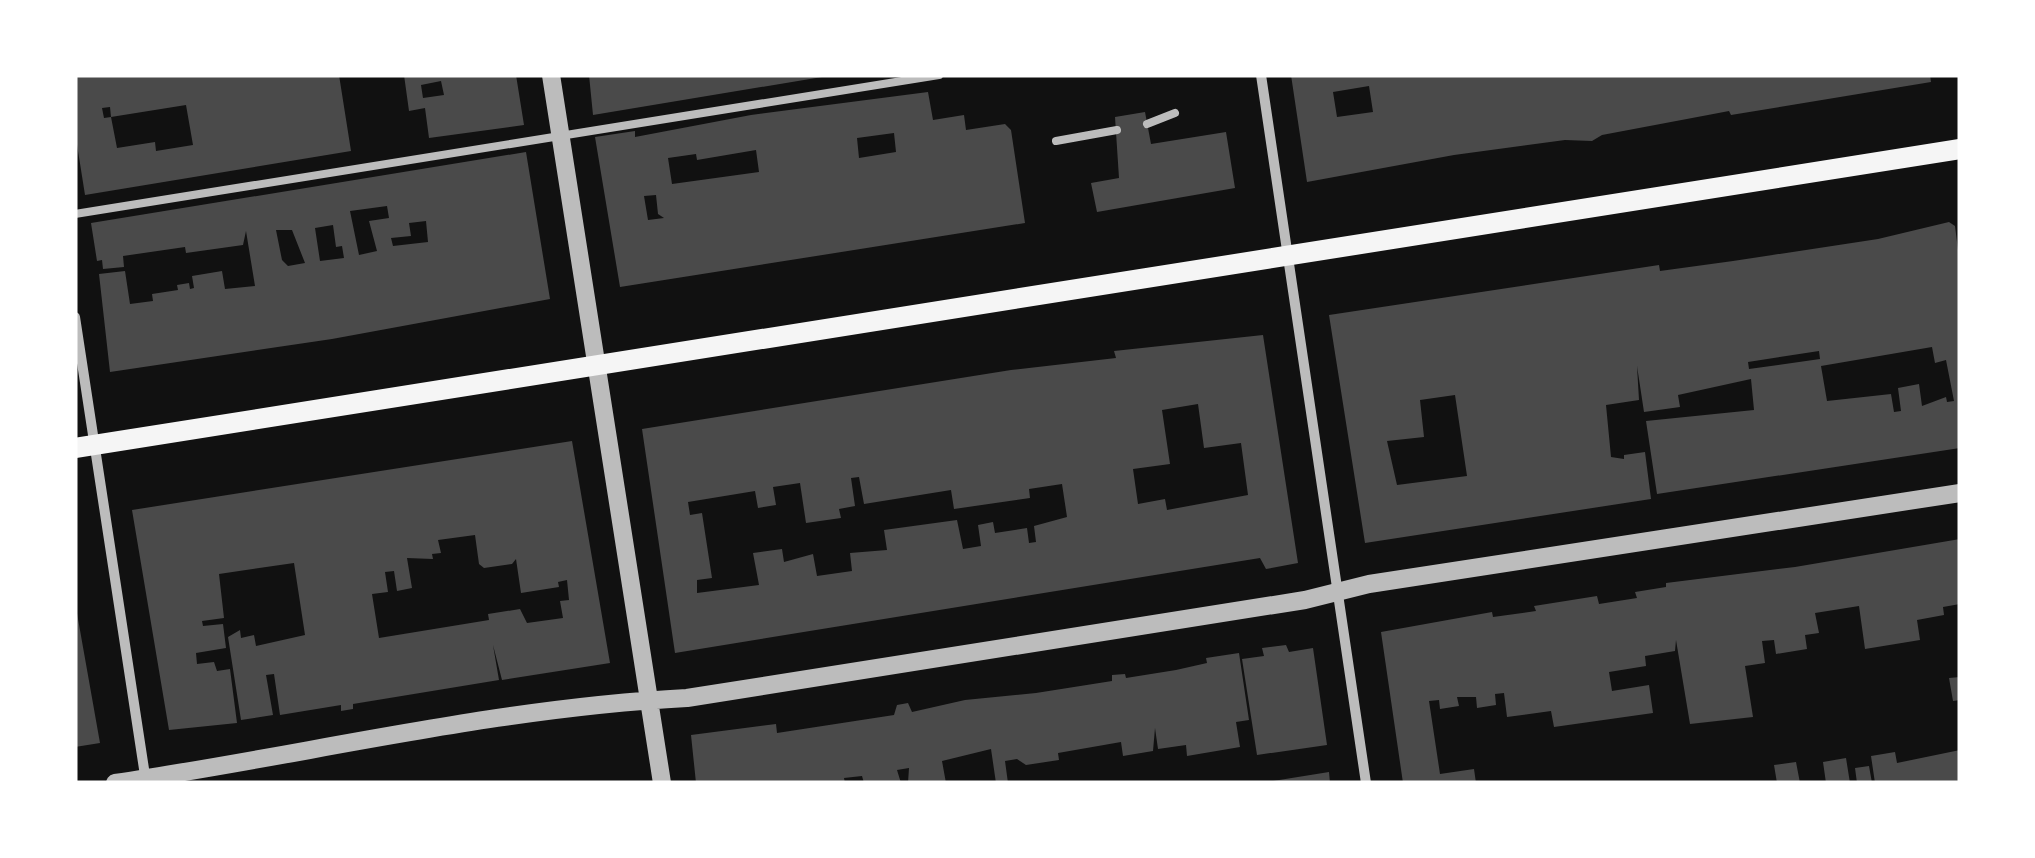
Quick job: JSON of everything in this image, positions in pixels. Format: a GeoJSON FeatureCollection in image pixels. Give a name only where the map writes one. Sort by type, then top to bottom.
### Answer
{"type":"FeatureCollection","features":[{"type":"Feature","properties":{"kind":"main road"},"geometry":{"type":"LineString","coordinates":[[85,447],[1960,148]]}},
{"type":"Feature","properties":{"kind":"street"},"geometry":{"type":"LineString","coordinates":[[550,75],[662,783]]}},
{"type":"Feature","properties":{"kind":"street"},"geometry":{"type":"LineString","coordinates":[[1260,75],[1366,783]]}},
{"type":"Feature","properties":{"kind":"street"},"geometry":{"type":"LineString","coordinates":[[75,317],[85,447],[146,781]]}},
{"type":"Feature","properties":{"kind":"street"},"geometry":{"type":"LineString","coordinates":[[115,783],[146,781],[326,745],[615,700],[687,698],[1960,493]]}},
{"type":"Feature","properties":{"kind":"lane"},"geometry":{"type":"LineString","coordinates":[[75,214],[939,75]]}},
{"type":"Feature","properties":{"kind":"lane"},"geometry":{"type":"LineString","coordinates":[[1147,124],[1175,113]]}},
{"type":"Feature","properties":{"kind":"lane"},"geometry":{"type":"LineString","coordinates":[[1056,141],[1117,130]]}},
{"type":"Feature","properties":{"kind":"building"},"geometry":{"type":"Polygon","coordinates":[[[75,75],[339,75],[351,151],[85,195],[75,132],[75,75]],[[186,105],[111,117],[117,148],[155,142],[156,151],[193,145],[186,105]],[[110,107],[102,108],[104,118],[111,117],[110,107]]]}},
{"type":"Feature","properties":{"kind":"building"},"geometry":{"type":"Polygon","coordinates":[[[404,75],[516,75],[524,125],[429,138],[425,108],[409,111],[404,75]],[[441,81],[421,85],[423,98],[444,95],[441,81]]]}},
{"type":"Feature","properties":{"kind":"building"},"geometry":{"type":"Polygon","coordinates":[[[589,75],[822,75],[822,77],[593,115],[589,75]]]}},
{"type":"Feature","properties":{"kind":"building"},"geometry":{"type":"Polygon","coordinates":[[[1291,75],[1930,75],[1931,82],[1731,115],[1729,111],[1602,135],[1592,141],[1565,140],[1454,155],[1307,182],[1291,75]],[[1369,86],[1333,92],[1337,117],[1373,112],[1369,86]]]}},
{"type":"Feature","properties":{"kind":"building"},"geometry":{"type":"Polygon","coordinates":[[[928,92],[933,120],[964,115],[966,130],[1005,124],[1011,130],[1025,223],[620,287],[595,137],[635,131],[635,137],[751,115],[928,92]],[[894,133],[857,138],[859,158],[896,152],[894,133]],[[756,150],[697,160],[696,154],[668,158],[672,184],[759,172],[756,150]],[[656,195],[644,196],[648,220],[664,218],[658,214],[656,195]]]}},
{"type":"Feature","properties":{"kind":"building"},"geometry":{"type":"Polygon","coordinates":[[[1145,112],[1151,144],[1226,132],[1235,188],[1097,212],[1091,183],[1119,178],[1115,117],[1145,112]]]}},
{"type":"Feature","properties":{"kind":"building"},"geometry":{"type":"Polygon","coordinates":[[[526,152],[550,299],[332,339],[110,372],[99,274],[125,271],[130,304],[153,301],[152,294],[178,290],[177,285],[189,283],[190,289],[194,288],[192,276],[222,271],[225,289],[255,286],[246,231],[243,245],[186,253],[185,247],[123,256],[124,267],[103,269],[102,260],[97,261],[91,223],[526,152]],[[387,206],[350,211],[359,255],[377,251],[369,221],[389,218],[387,206]],[[426,221],[409,223],[411,236],[391,238],[393,246],[428,242],[426,221]],[[333,225],[315,228],[320,261],[344,258],[342,246],[336,247],[333,225]],[[276,230],[282,260],[288,266],[305,263],[292,230],[276,230]]]}},
{"type":"Feature","properties":{"kind":"building"},"geometry":{"type":"Polygon","coordinates":[[[1949,222],[1955,226],[1960,266],[1960,448],[1657,494],[1646,421],[1754,410],[1751,379],[1678,395],[1680,407],[1644,412],[1637,366],[1639,400],[1606,405],[1611,457],[1624,459],[1624,455],[1645,452],[1651,499],[1365,543],[1329,315],[1659,265],[1660,271],[1878,239],[1949,222]],[[1932,347],[1821,366],[1827,401],[1891,394],[1894,412],[1901,411],[1898,388],[1919,384],[1922,406],[1946,397],[1947,402],[1954,401],[1946,360],[1935,363],[1932,347]],[[1819,351],[1748,362],[1749,369],[1820,359],[1819,351]],[[1455,395],[1420,400],[1424,437],[1387,441],[1397,485],[1467,476],[1455,395]]]}},
{"type":"Feature","properties":{"kind":"building"},"geometry":{"type":"Polygon","coordinates":[[[1263,335],[1298,563],[1266,569],[1260,558],[675,653],[642,429],[1011,370],[1116,358],[1114,351],[1263,335]],[[1198,404],[1162,410],[1170,464],[1133,469],[1138,504],[1165,499],[1167,510],[1248,495],[1241,443],[1204,448],[1198,404]],[[859,477],[851,478],[855,506],[839,509],[841,518],[806,523],[800,483],[773,487],[776,505],[758,508],[755,491],[688,502],[690,515],[702,513],[712,578],[697,580],[697,593],[759,585],[753,553],[782,549],[784,562],[813,554],[817,576],[852,571],[850,553],[887,550],[884,530],[957,520],[963,549],[981,546],[978,525],[993,522],[995,533],[1027,528],[1029,543],[1036,542],[1034,526],[1067,517],[1062,484],[1029,489],[1030,498],[954,509],[951,490],[864,504],[859,477]]]}},
{"type":"Feature","properties":{"kind":"building"},"geometry":{"type":"Polygon","coordinates":[[[572,441],[610,663],[502,680],[493,645],[499,680],[353,704],[353,709],[341,711],[341,705],[280,715],[274,674],[266,675],[273,715],[241,720],[228,637],[240,630],[241,638],[254,635],[256,646],[305,635],[294,563],[219,574],[224,618],[202,621],[203,626],[223,624],[226,648],[196,653],[197,664],[214,662],[217,671],[230,669],[237,723],[169,730],[132,510],[572,441]],[[475,535],[438,540],[441,553],[432,554],[433,559],[407,558],[412,588],[397,591],[394,571],[385,572],[388,592],[372,594],[379,638],[489,620],[488,614],[520,609],[527,623],[563,618],[560,601],[569,600],[567,580],[558,582],[559,587],[521,593],[516,559],[512,564],[484,568],[479,564],[475,535]]]}},
{"type":"Feature","properties":{"kind":"building"},"geometry":{"type":"Polygon","coordinates":[[[1960,539],[1960,604],[1943,607],[1944,615],[1917,620],[1920,640],[1865,649],[1859,606],[1815,613],[1819,633],[1805,635],[1807,649],[1776,654],[1774,640],[1762,641],[1765,663],[1745,666],[1753,717],[1690,724],[1676,640],[1675,651],[1645,656],[1646,666],[1609,672],[1612,691],[1649,685],[1653,713],[1554,727],[1551,711],[1507,717],[1504,693],[1495,694],[1496,705],[1477,708],[1476,697],[1457,697],[1459,706],[1440,709],[1439,700],[1429,701],[1440,774],[1474,769],[1476,783],[1403,783],[1381,632],[1492,612],[1493,617],[1536,611],[1534,606],[1597,596],[1599,604],[1637,598],[1635,592],[1666,587],[1666,583],[1795,567],[1960,539]]]}},
{"type":"Feature","properties":{"kind":"building"},"geometry":{"type":"Polygon","coordinates":[[[75,602],[100,743],[75,747],[75,602]]]}},
{"type":"Feature","properties":{"kind":"building"},"geometry":{"type":"Polygon","coordinates":[[[1286,645],[1289,652],[1313,648],[1327,745],[1257,755],[1242,659],[1264,656],[1262,648],[1286,645]]]}},
{"type":"Feature","properties":{"kind":"building"},"geometry":{"type":"Polygon","coordinates":[[[1239,653],[1249,720],[1236,722],[1240,747],[1187,756],[1186,745],[1158,749],[1155,728],[1153,751],[1123,756],[1121,742],[1058,753],[1059,760],[1026,765],[1017,759],[1005,761],[1008,783],[996,783],[991,749],[942,761],[946,783],[908,783],[909,768],[897,770],[901,783],[864,783],[862,776],[844,778],[845,783],[696,783],[691,735],[776,724],[777,733],[894,715],[897,705],[908,703],[912,712],[965,700],[1112,681],[1112,675],[1125,674],[1126,678],[1176,670],[1207,663],[1206,658],[1239,653]]]}},
{"type":"Feature","properties":{"kind":"building"},"geometry":{"type":"Polygon","coordinates":[[[1960,677],[1960,700],[1953,701],[1949,678],[1960,677]]]}},
{"type":"Feature","properties":{"kind":"building"},"geometry":{"type":"Polygon","coordinates":[[[1960,750],[1960,783],[1875,783],[1871,756],[1895,752],[1897,763],[1960,750]]]}},
{"type":"Feature","properties":{"kind":"building"},"geometry":{"type":"Polygon","coordinates":[[[1846,758],[1850,783],[1826,783],[1823,762],[1846,758]]]}},
{"type":"Feature","properties":{"kind":"building"},"geometry":{"type":"Polygon","coordinates":[[[1796,762],[1800,783],[1777,783],[1774,765],[1796,762]]]}},
{"type":"Feature","properties":{"kind":"building"},"geometry":{"type":"Polygon","coordinates":[[[1869,766],[1872,783],[1857,783],[1855,768],[1869,766]]]}},
{"type":"Feature","properties":{"kind":"building"},"geometry":{"type":"Polygon","coordinates":[[[1329,772],[1330,783],[1273,781],[1329,772]]]}}]}
